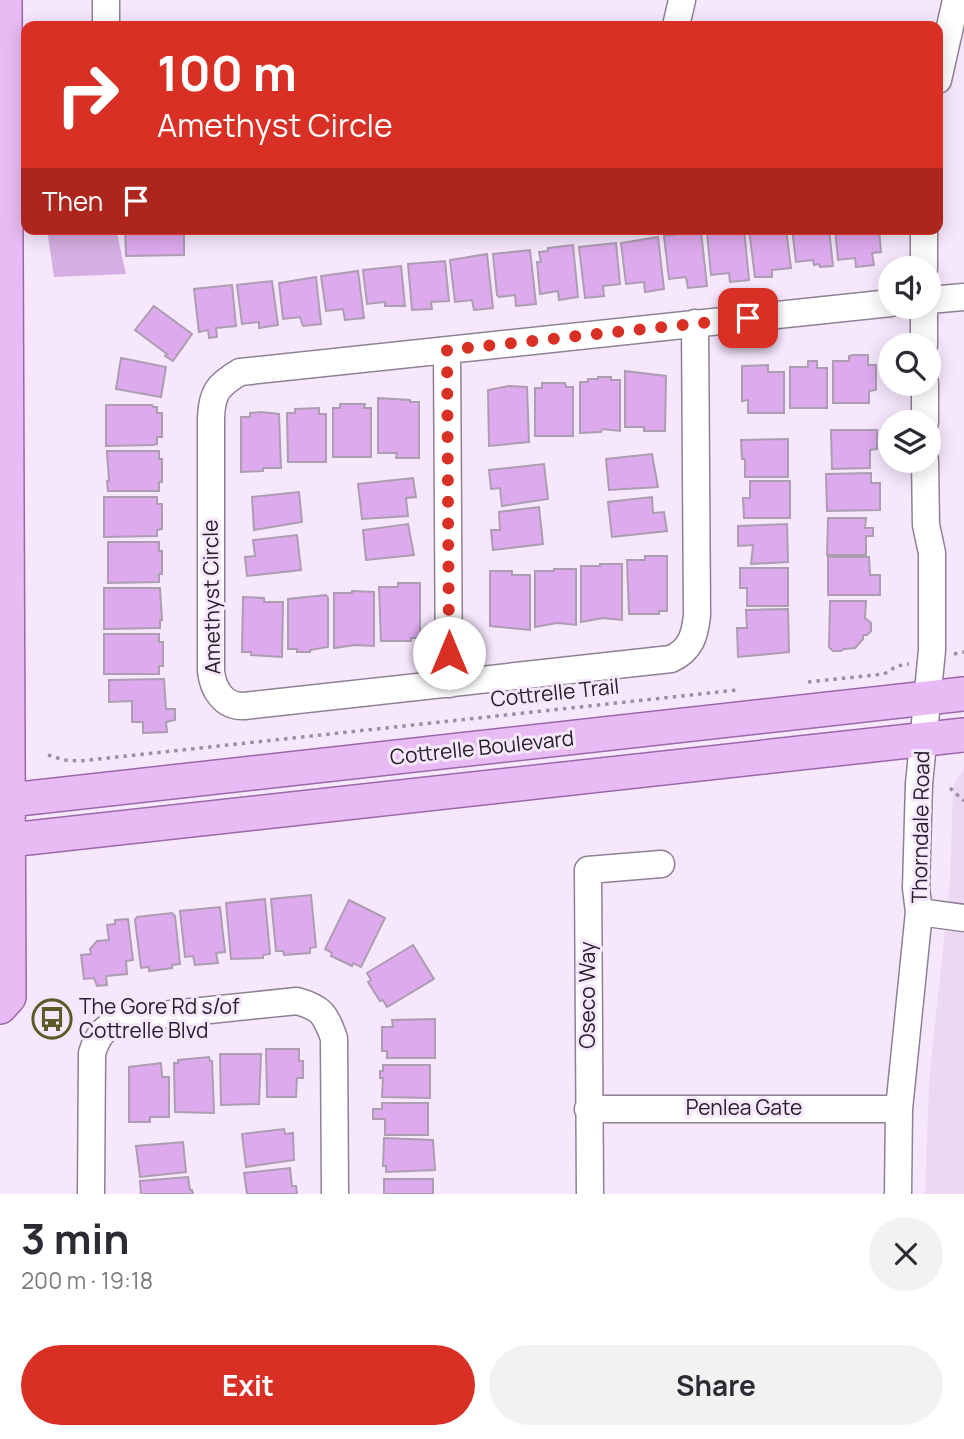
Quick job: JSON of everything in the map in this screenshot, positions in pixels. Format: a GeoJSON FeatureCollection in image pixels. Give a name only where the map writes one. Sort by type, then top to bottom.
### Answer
{"type":"FeatureCollection","features":[{"type":"Feature","properties":{"kind":"main road"},"geometry":{"type":"LineString","coordinates":[[0,1007],[9,996],[4,841],[5,0]]}},
{"type":"Feature","properties":{"kind":"main road","name":"Cottrelle Boulevard"},"geometry":{"type":"LineString","coordinates":[[4,800],[964,694]]}},
{"type":"Feature","properties":{"kind":"main road","name":"Cottrelle Boulevard"},"geometry":{"type":"LineString","coordinates":[[4,841],[964,736]]}},
{"type":"Feature","properties":{"kind":"street"},"geometry":{"type":"LineString","coordinates":[[106,0],[106,21]]}},
{"type":"Feature","properties":{"kind":"street"},"geometry":{"type":"LineString","coordinates":[[678,21],[682,0]]}},
{"type":"Feature","properties":{"kind":"street"},"geometry":{"type":"LineString","coordinates":[[943,58],[956,0]]}},
{"type":"Feature","properties":{"kind":"street"},"geometry":{"type":"LineString","coordinates":[[924,235],[924,256]]}},
{"type":"Feature","properties":{"kind":"street"},"geometry":{"type":"LineString","coordinates":[[941,299],[964,297]]}},
{"type":"Feature","properties":{"kind":"street","name":"Amethyst Circle"},"geometry":{"type":"LineString","coordinates":[[695,323],[697,615],[694,636],[681,655],[671,659],[237,707],[220,696],[214,687],[211,671],[212,400],[222,383],[240,372],[695,323],[878,304]]}},
{"type":"Feature","properties":{"kind":"street"},"geometry":{"type":"LineString","coordinates":[[447,350],[449,684]]}},
{"type":"Feature","properties":{"kind":"street","name":"Thorndale Road"},"geometry":{"type":"LineString","coordinates":[[898,1194],[899,1109],[919,912],[916,888],[919,784],[932,650],[932,553],[926,525],[925,473]]}},
{"type":"Feature","properties":{"kind":"street","name":"Oseco Way"},"geometry":{"type":"LineString","coordinates":[[590,1194],[588,870],[660,864]]}},
{"type":"Feature","properties":{"kind":"street"},"geometry":{"type":"LineString","coordinates":[[919,912],[964,918]]}},
{"type":"Feature","properties":{"kind":"street"},"geometry":{"type":"LineString","coordinates":[[91,1194],[92,1053],[97,1037],[108,1025],[123,1019],[297,1001],[316,1006],[327,1017],[334,1038],[335,1194]]}},
{"type":"Feature","properties":{"kind":"street","name":"Penlea Gate"},"geometry":{"type":"LineString","coordinates":[[588,1109],[899,1109]]}},
{"type":"Feature","properties":{"kind":"path"},"geometry":{"type":"LineString","coordinates":[[798,683],[884,674],[897,666]]}},
{"type":"Feature","properties":{"kind":"path","name":"Cottrelle Trail"},"geometry":{"type":"LineString","coordinates":[[48,755],[80,761],[745,689]]}},
{"type":"Feature","properties":{"kind":"path"},"geometry":{"type":"LineString","coordinates":[[950,788],[964,802]]}},
{"type":"Feature","properties":{"kind":"shaded area"},"geometry":{"type":"Polygon","coordinates":[[[48,235],[117,235],[126,274],[54,277],[48,235]]]}},
{"type":"Feature","properties":{"kind":"shaded area"},"geometry":{"type":"Polygon","coordinates":[[[964,768],[964,1194],[925,1194],[929,1081],[950,882],[953,786],[964,768]]]}},
{"type":"Feature","properties":{"kind":"building"},"geometry":{"type":"Polygon","coordinates":[[[125,235],[184,235],[184,255],[126,256],[125,235]]]}},
{"type":"Feature","properties":{"kind":"building"},"geometry":{"type":"Polygon","coordinates":[[[701,235],[707,286],[688,288],[686,277],[669,279],[664,236],[701,235]]]}},
{"type":"Feature","properties":{"kind":"building"},"geometry":{"type":"Polygon","coordinates":[[[707,235],[745,235],[749,280],[730,282],[729,273],[711,275],[707,235]]]}},
{"type":"Feature","properties":{"kind":"building"},"geometry":{"type":"Polygon","coordinates":[[[750,235],[787,235],[791,268],[772,270],[772,277],[755,277],[750,235]]]}},
{"type":"Feature","properties":{"kind":"building"},"geometry":{"type":"Polygon","coordinates":[[[793,235],[830,235],[833,266],[820,267],[819,264],[814,265],[813,260],[796,262],[793,235]]]}},
{"type":"Feature","properties":{"kind":"building"},"geometry":{"type":"Polygon","coordinates":[[[836,235],[880,235],[881,252],[872,253],[874,265],[856,267],[855,258],[838,260],[836,235]]]}},
{"type":"Feature","properties":{"kind":"building"},"geometry":{"type":"Polygon","coordinates":[[[658,237],[664,289],[645,292],[644,282],[626,284],[621,243],[658,237]]]}},
{"type":"Feature","properties":{"kind":"building"},"geometry":{"type":"Polygon","coordinates":[[[616,243],[620,284],[603,286],[604,296],[585,298],[579,247],[616,243]]]}},
{"type":"Feature","properties":{"kind":"building"},"geometry":{"type":"Polygon","coordinates":[[[573,245],[578,297],[559,300],[558,291],[540,294],[537,262],[541,262],[539,252],[548,251],[548,248],[573,245]]]}},
{"type":"Feature","properties":{"kind":"building"},"geometry":{"type":"Polygon","coordinates":[[[530,250],[536,304],[516,306],[515,295],[497,295],[493,254],[530,250]]]}},
{"type":"Feature","properties":{"kind":"building"},"geometry":{"type":"Polygon","coordinates":[[[487,254],[493,308],[474,310],[472,300],[455,302],[450,260],[487,254]]]}},
{"type":"Feature","properties":{"kind":"building"},"geometry":{"type":"Polygon","coordinates":[[[445,261],[449,301],[431,302],[432,309],[412,310],[408,264],[445,261]]]}},
{"type":"Feature","properties":{"kind":"building"},"geometry":{"type":"Polygon","coordinates":[[[401,266],[405,306],[385,306],[385,302],[367,304],[363,270],[401,266]]]}},
{"type":"Feature","properties":{"kind":"building"},"geometry":{"type":"Polygon","coordinates":[[[358,271],[364,318],[345,320],[343,309],[326,311],[321,276],[358,271]]]}},
{"type":"Feature","properties":{"kind":"building"},"geometry":{"type":"Polygon","coordinates":[[[316,277],[321,324],[303,326],[300,317],[283,319],[279,283],[316,277]]]}},
{"type":"Feature","properties":{"kind":"building"},"geometry":{"type":"Polygon","coordinates":[[[272,281],[278,325],[259,328],[259,322],[242,324],[237,285],[272,281]]]}},
{"type":"Feature","properties":{"kind":"building"},"geometry":{"type":"Polygon","coordinates":[[[232,285],[236,326],[216,328],[217,337],[209,338],[208,330],[199,332],[194,289],[232,285]]]}},
{"type":"Feature","properties":{"kind":"building"},"geometry":{"type":"Polygon","coordinates":[[[154,306],[192,334],[173,361],[135,330],[154,306]]]}},
{"type":"Feature","properties":{"kind":"building"},"geometry":{"type":"Polygon","coordinates":[[[868,355],[868,365],[876,365],[876,390],[869,391],[869,403],[833,403],[833,361],[849,361],[849,356],[868,355]]]}},
{"type":"Feature","properties":{"kind":"building"},"geometry":{"type":"Polygon","coordinates":[[[121,358],[166,367],[161,397],[116,389],[121,358]]]}},
{"type":"Feature","properties":{"kind":"building"},"geometry":{"type":"Polygon","coordinates":[[[808,361],[817,361],[817,368],[827,368],[827,408],[790,408],[790,367],[808,367],[808,361]]]}},
{"type":"Feature","properties":{"kind":"building"},"geometry":{"type":"Polygon","coordinates":[[[768,365],[768,372],[784,372],[784,413],[748,413],[748,400],[742,401],[742,366],[768,365]]]}},
{"type":"Feature","properties":{"kind":"building"},"geometry":{"type":"Polygon","coordinates":[[[625,371],[666,376],[665,431],[625,427],[625,371]]]}},
{"type":"Feature","properties":{"kind":"building"},"geometry":{"type":"Polygon","coordinates":[[[598,377],[620,380],[620,431],[602,429],[601,432],[580,433],[580,382],[588,382],[588,379],[598,377]]]}},
{"type":"Feature","properties":{"kind":"building"},"geometry":{"type":"Polygon","coordinates":[[[542,383],[565,383],[566,387],[573,387],[573,436],[535,436],[535,388],[542,388],[542,383]]]}},
{"type":"Feature","properties":{"kind":"building"},"geometry":{"type":"Polygon","coordinates":[[[509,386],[527,387],[529,442],[489,446],[488,390],[509,386]]]}},
{"type":"Feature","properties":{"kind":"building"},"geometry":{"type":"Polygon","coordinates":[[[378,398],[419,402],[419,458],[396,458],[397,453],[378,453],[378,398]]]}},
{"type":"Feature","properties":{"kind":"building"},"geometry":{"type":"Polygon","coordinates":[[[340,404],[365,404],[364,408],[371,408],[371,457],[333,457],[333,408],[340,408],[340,404]]]}},
{"type":"Feature","properties":{"kind":"building"},"geometry":{"type":"Polygon","coordinates":[[[106,405],[157,407],[157,413],[162,413],[162,437],[157,437],[157,444],[153,445],[106,446],[106,405]]]}},
{"type":"Feature","properties":{"kind":"building"},"geometry":{"type":"Polygon","coordinates":[[[319,408],[319,414],[326,414],[326,462],[288,462],[287,413],[295,413],[295,409],[319,408]]]}},
{"type":"Feature","properties":{"kind":"building"},"geometry":{"type":"Polygon","coordinates":[[[250,413],[279,414],[281,468],[241,472],[241,417],[250,417],[250,413]]]}},
{"type":"Feature","properties":{"kind":"building"},"geometry":{"type":"Polygon","coordinates":[[[831,430],[877,430],[877,449],[870,450],[870,468],[832,469],[831,430]]]}},
{"type":"Feature","properties":{"kind":"building"},"geometry":{"type":"Polygon","coordinates":[[[788,439],[788,477],[745,477],[741,440],[788,439]]]}},
{"type":"Feature","properties":{"kind":"building"},"geometry":{"type":"Polygon","coordinates":[[[107,451],[159,451],[159,459],[162,459],[162,482],[159,482],[159,491],[108,491],[107,451]]]}},
{"type":"Feature","properties":{"kind":"building"},"geometry":{"type":"Polygon","coordinates":[[[652,454],[658,487],[609,490],[606,459],[652,454]]]}},
{"type":"Feature","properties":{"kind":"building"},"geometry":{"type":"Polygon","coordinates":[[[544,464],[548,499],[502,506],[500,488],[491,489],[489,470],[544,464]]]}},
{"type":"Feature","properties":{"kind":"building"},"geometry":{"type":"Polygon","coordinates":[[[871,473],[871,483],[880,483],[880,510],[827,511],[826,474],[871,473]]]}},
{"type":"Feature","properties":{"kind":"building"},"geometry":{"type":"Polygon","coordinates":[[[413,478],[416,497],[406,498],[408,516],[362,519],[358,484],[413,478]]]}},
{"type":"Feature","properties":{"kind":"building"},"geometry":{"type":"Polygon","coordinates":[[[750,481],[790,481],[790,518],[744,518],[743,498],[750,498],[750,481]]]}},
{"type":"Feature","properties":{"kind":"building"},"geometry":{"type":"Polygon","coordinates":[[[299,492],[302,522],[254,530],[252,497],[299,492]]]}},
{"type":"Feature","properties":{"kind":"building"},"geometry":{"type":"Polygon","coordinates":[[[104,497],[157,497],[157,504],[162,504],[162,529],[157,530],[157,536],[104,537],[104,497]]]}},
{"type":"Feature","properties":{"kind":"building"},"geometry":{"type":"Polygon","coordinates":[[[652,497],[653,513],[664,512],[667,531],[612,537],[608,502],[652,497]]]}},
{"type":"Feature","properties":{"kind":"building"},"geometry":{"type":"Polygon","coordinates":[[[539,507],[543,544],[493,550],[491,530],[500,530],[499,512],[539,507]]]}},
{"type":"Feature","properties":{"kind":"building"},"geometry":{"type":"Polygon","coordinates":[[[828,518],[866,518],[865,528],[873,528],[873,536],[866,536],[866,555],[827,555],[828,518]]]}},
{"type":"Feature","properties":{"kind":"building"},"geometry":{"type":"Polygon","coordinates":[[[408,524],[414,555],[366,560],[363,530],[408,524]]]}},
{"type":"Feature","properties":{"kind":"building"},"geometry":{"type":"Polygon","coordinates":[[[787,524],[788,562],[751,564],[753,545],[738,546],[738,526],[787,524]]]}},
{"type":"Feature","properties":{"kind":"building"},"geometry":{"type":"Polygon","coordinates":[[[297,535],[301,570],[247,576],[245,557],[255,556],[253,540],[297,535]]]}},
{"type":"Feature","properties":{"kind":"building"},"geometry":{"type":"Polygon","coordinates":[[[108,542],[159,542],[159,551],[162,551],[162,574],[159,574],[159,582],[108,583],[108,542]]]}},
{"type":"Feature","properties":{"kind":"building"},"geometry":{"type":"Polygon","coordinates":[[[645,556],[667,556],[667,611],[659,611],[659,614],[629,614],[627,560],[645,560],[645,556]]]}},
{"type":"Feature","properties":{"kind":"building"},"geometry":{"type":"Polygon","coordinates":[[[828,557],[869,557],[870,575],[880,575],[880,595],[828,595],[828,557]]]}},
{"type":"Feature","properties":{"kind":"building"},"geometry":{"type":"Polygon","coordinates":[[[622,564],[622,620],[603,618],[581,622],[581,566],[622,564]]]}},
{"type":"Feature","properties":{"kind":"building"},"geometry":{"type":"Polygon","coordinates":[[[740,568],[788,568],[788,606],[747,606],[747,588],[740,588],[740,568]]]}},
{"type":"Feature","properties":{"kind":"building"},"geometry":{"type":"Polygon","coordinates":[[[576,569],[576,625],[557,623],[535,627],[535,571],[576,569]]]}},
{"type":"Feature","properties":{"kind":"building"},"geometry":{"type":"Polygon","coordinates":[[[490,571],[512,571],[512,575],[530,575],[530,630],[490,626],[490,571]]]}},
{"type":"Feature","properties":{"kind":"building"},"geometry":{"type":"Polygon","coordinates":[[[398,583],[420,583],[420,638],[411,638],[411,641],[381,641],[379,587],[398,587],[398,583]]]}},
{"type":"Feature","properties":{"kind":"building"},"geometry":{"type":"Polygon","coordinates":[[[104,588],[160,588],[160,628],[104,629],[104,588]]]}},
{"type":"Feature","properties":{"kind":"building"},"geometry":{"type":"Polygon","coordinates":[[[374,592],[374,646],[334,648],[334,593],[374,592]]]}},
{"type":"Feature","properties":{"kind":"building"},"geometry":{"type":"Polygon","coordinates":[[[326,595],[328,647],[310,652],[288,649],[288,599],[326,595]]]}},
{"type":"Feature","properties":{"kind":"building"},"geometry":{"type":"Polygon","coordinates":[[[243,597],[264,598],[264,602],[283,602],[282,657],[242,652],[243,597]]]}},
{"type":"Feature","properties":{"kind":"building"},"geometry":{"type":"Polygon","coordinates":[[[830,601],[866,601],[865,618],[871,623],[871,631],[863,635],[855,648],[833,651],[829,647],[830,601]]]}},
{"type":"Feature","properties":{"kind":"building"},"geometry":{"type":"Polygon","coordinates":[[[788,609],[789,652],[738,657],[737,628],[747,628],[746,610],[788,609]]]}},
{"type":"Feature","properties":{"kind":"building"},"geometry":{"type":"Polygon","coordinates":[[[104,634],[159,634],[159,642],[163,642],[163,666],[159,666],[159,674],[104,674],[104,634]]]}},
{"type":"Feature","properties":{"kind":"building"},"geometry":{"type":"Polygon","coordinates":[[[164,679],[166,709],[175,709],[175,720],[166,722],[167,732],[143,733],[143,722],[132,722],[132,701],[109,702],[109,680],[164,679]]]}},
{"type":"Feature","properties":{"kind":"building"},"geometry":{"type":"Polygon","coordinates":[[[311,895],[316,947],[310,948],[310,953],[284,955],[283,951],[276,951],[271,899],[311,895]]]}},
{"type":"Feature","properties":{"kind":"building"},"geometry":{"type":"Polygon","coordinates":[[[265,899],[270,954],[263,955],[263,958],[231,959],[226,903],[265,899]]]}},
{"type":"Feature","properties":{"kind":"building"},"geometry":{"type":"Polygon","coordinates":[[[349,900],[385,918],[361,967],[353,963],[352,966],[331,956],[332,953],[325,949],[349,900]]]}},
{"type":"Feature","properties":{"kind":"building"},"geometry":{"type":"Polygon","coordinates":[[[220,907],[225,952],[216,953],[218,963],[195,965],[193,956],[185,957],[180,911],[220,907]]]}},
{"type":"Feature","properties":{"kind":"building"},"geometry":{"type":"Polygon","coordinates":[[[172,913],[175,916],[180,964],[172,965],[172,968],[149,971],[149,967],[141,968],[135,920],[137,917],[172,913]]]}},
{"type":"Feature","properties":{"kind":"building"},"geometry":{"type":"Polygon","coordinates":[[[128,919],[133,960],[126,961],[127,974],[106,976],[107,985],[97,986],[94,978],[84,979],[81,955],[91,954],[90,949],[97,941],[109,940],[107,925],[115,924],[115,920],[128,919]]]}},
{"type":"Feature","properties":{"kind":"building"},"geometry":{"type":"Polygon","coordinates":[[[413,945],[434,979],[387,1007],[368,982],[371,980],[367,973],[413,945]]]}},
{"type":"Feature","properties":{"kind":"building"},"geometry":{"type":"Polygon","coordinates":[[[435,1019],[435,1058],[387,1058],[387,1051],[382,1051],[382,1027],[393,1027],[392,1020],[435,1019]]]}},
{"type":"Feature","properties":{"kind":"building"},"geometry":{"type":"Polygon","coordinates":[[[266,1049],[299,1049],[299,1061],[303,1061],[303,1078],[297,1078],[296,1097],[267,1097],[266,1049]]]}},
{"type":"Feature","properties":{"kind":"building"},"geometry":{"type":"Polygon","coordinates":[[[220,1054],[261,1054],[259,1104],[221,1105],[220,1054]]]}},
{"type":"Feature","properties":{"kind":"building"},"geometry":{"type":"Polygon","coordinates":[[[209,1057],[212,1061],[214,1113],[175,1112],[174,1063],[178,1063],[178,1060],[209,1057]]]}},
{"type":"Feature","properties":{"kind":"building"},"geometry":{"type":"Polygon","coordinates":[[[161,1063],[162,1077],[169,1077],[169,1117],[150,1117],[150,1122],[129,1122],[129,1067],[161,1063]]]}},
{"type":"Feature","properties":{"kind":"building"},"geometry":{"type":"Polygon","coordinates":[[[383,1065],[430,1065],[430,1098],[382,1097],[383,1078],[380,1078],[380,1071],[383,1071],[383,1065]]]}},
{"type":"Feature","properties":{"kind":"building"},"geometry":{"type":"Polygon","coordinates":[[[382,1103],[428,1103],[428,1135],[385,1135],[385,1119],[373,1119],[373,1109],[382,1109],[382,1103]]]}},
{"type":"Feature","properties":{"kind":"building"},"geometry":{"type":"Polygon","coordinates":[[[284,1129],[285,1134],[293,1133],[294,1160],[246,1167],[242,1134],[284,1129]]]}},
{"type":"Feature","properties":{"kind":"building"},"geometry":{"type":"Polygon","coordinates":[[[384,1138],[433,1140],[435,1170],[386,1172],[386,1166],[383,1166],[384,1138]]]}},
{"type":"Feature","properties":{"kind":"building"},"geometry":{"type":"Polygon","coordinates":[[[183,1142],[186,1172],[140,1177],[136,1146],[183,1142]]]}},
{"type":"Feature","properties":{"kind":"building"},"geometry":{"type":"Polygon","coordinates":[[[290,1168],[292,1186],[296,1186],[297,1194],[247,1194],[244,1173],[290,1168]]]}},
{"type":"Feature","properties":{"kind":"building"},"geometry":{"type":"Polygon","coordinates":[[[188,1177],[193,1194],[141,1194],[140,1181],[188,1177]]]}},
{"type":"Feature","properties":{"kind":"building"},"geometry":{"type":"Polygon","coordinates":[[[384,1179],[433,1179],[433,1194],[384,1194],[384,1179]]]}},
{"type":"Feature","properties":{"kind":"place","name":"The Gore Rd s/of Cottrelle Blvd"},"geometry":{"type":"Point","coordinates":[52,1019]}},
{"type":"Feature","properties":{"kind":"route"},"geometry":{"type":"LineString","coordinates":[[449,653],[447,350],[748,318]]}}]}
